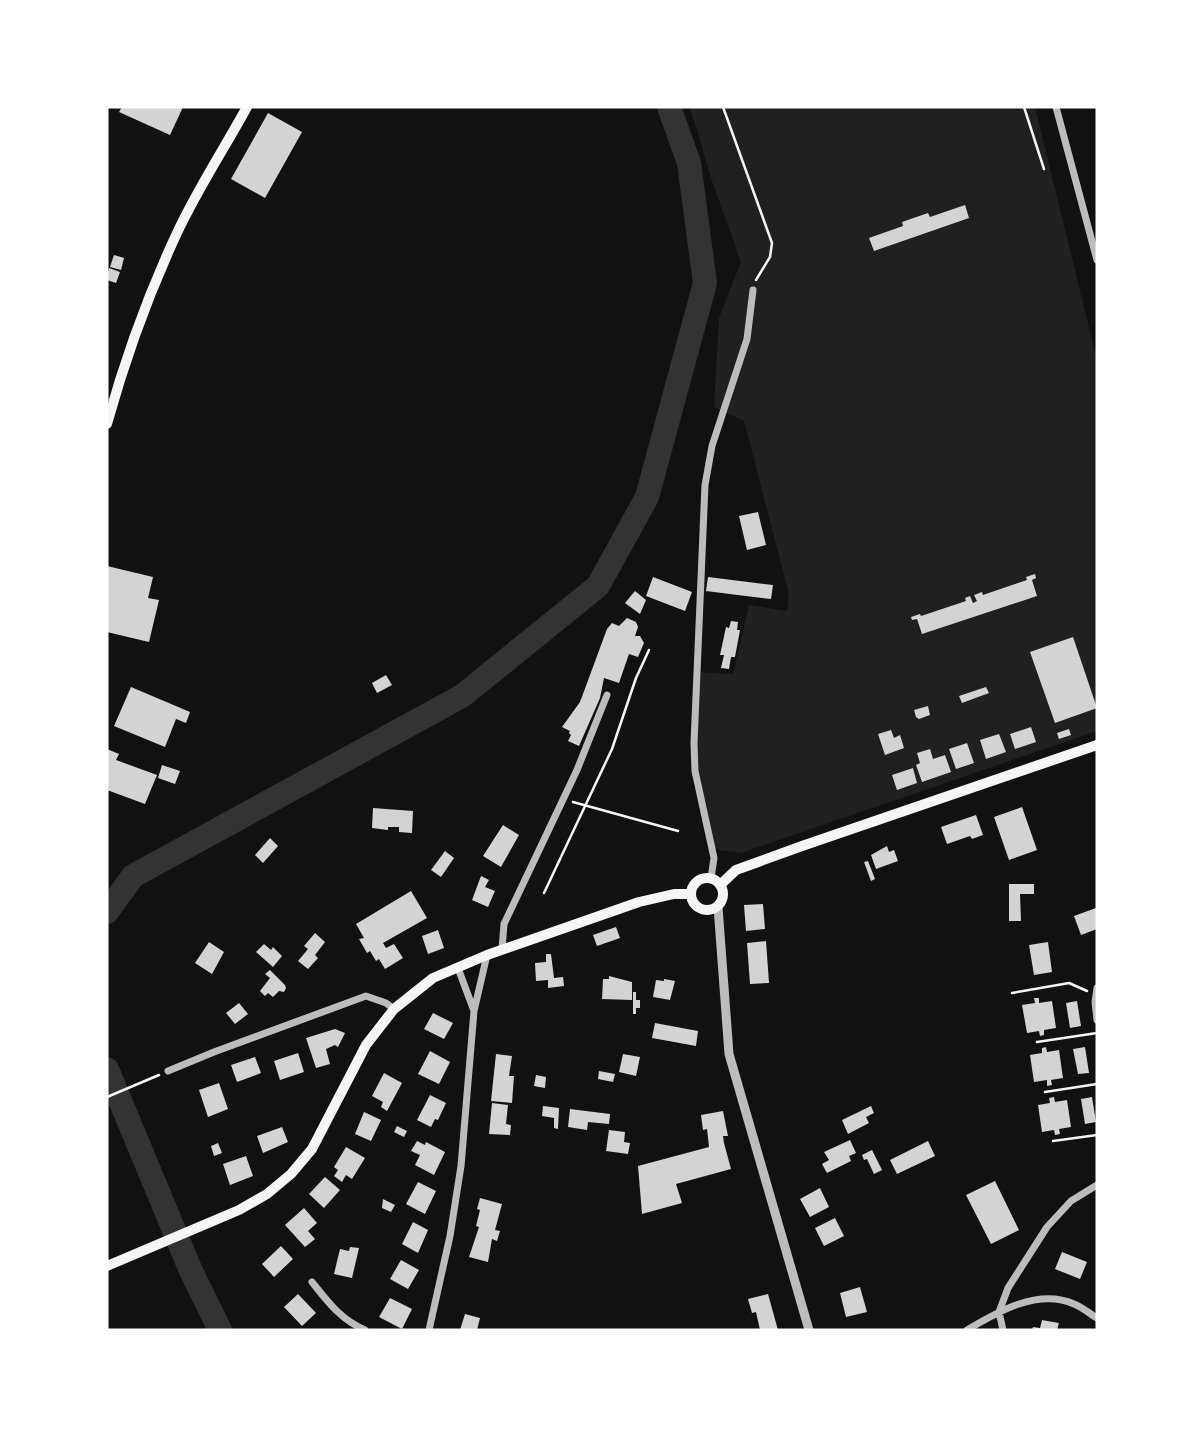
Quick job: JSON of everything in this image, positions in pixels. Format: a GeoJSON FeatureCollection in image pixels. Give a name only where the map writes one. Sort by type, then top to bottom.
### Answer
{"type":"FeatureCollection","features":[{"type":"Feature","properties":{"kind":"main road"},"geometry":{"type":"LineString","coordinates":[[107,424],[138,326],[178,231],[247,107]]}},
{"type":"Feature","properties":{"kind":"main road"},"geometry":{"type":"LineString","coordinates":[[716,882],[724,894],[718,907],[703,910],[694,904],[691,894],[698,881],[716,882],[736,870],[802,846],[1097,745]]}},
{"type":"Feature","properties":{"kind":"main road"},"geometry":{"type":"LineString","coordinates":[[107,1266],[239,1210],[267,1194],[291,1174],[312,1149],[366,1045],[394,1009],[433,978],[502,949],[639,902],[674,894],[691,894]]}},
{"type":"Feature","properties":{"kind":"street"},"geometry":{"type":"LineString","coordinates":[[1056,107],[1097,260]]}},
{"type":"Feature","properties":{"kind":"street"},"geometry":{"type":"LineString","coordinates":[[716,882],[714,858],[695,771],[694,743],[705,485],[712,446],[747,339],[753,290]]}},
{"type":"Feature","properties":{"kind":"street"},"geometry":{"type":"LineString","coordinates":[[502,949],[504,924],[564,797],[607,695]]}},
{"type":"Feature","properties":{"kind":"street"},"geometry":{"type":"LineString","coordinates":[[718,907],[729,1054],[809,1330]]}},
{"type":"Feature","properties":{"kind":"street"},"geometry":{"type":"LineString","coordinates":[[429,1330],[450,1236],[461,1166],[474,1011],[487,955]]}},
{"type":"Feature","properties":{"kind":"street"},"geometry":{"type":"LineString","coordinates":[[458,968],[474,1011]]}},
{"type":"Feature","properties":{"kind":"street"},"geometry":{"type":"LineString","coordinates":[[1097,992],[1097,1020]]}},
{"type":"Feature","properties":{"kind":"street"},"geometry":{"type":"LineString","coordinates":[[168,1071],[366,996],[394,1009]]}},
{"type":"Feature","properties":{"kind":"street"},"geometry":{"type":"LineString","coordinates":[[1003,1330],[999,1312],[1008,1288],[1047,1227],[1071,1201],[1097,1185]]}},
{"type":"Feature","properties":{"kind":"street"},"geometry":{"type":"LineString","coordinates":[[312,1282],[334,1310],[353,1325],[365,1330]]}},
{"type":"Feature","properties":{"kind":"street"},"geometry":{"type":"LineString","coordinates":[[967,1330],[1014,1305],[1045,1300],[1073,1303],[1097,1318]]}},
{"type":"Feature","properties":{"kind":"path"},"geometry":{"type":"LineString","coordinates":[[723,107],[772,243],[770,257],[753,290]]}},
{"type":"Feature","properties":{"kind":"path"},"geometry":{"type":"LineString","coordinates":[[1024,107],[1044,169]]}},
{"type":"Feature","properties":{"kind":"path"},"geometry":{"type":"LineString","coordinates":[[544,893],[612,749],[636,678],[649,650]]}},
{"type":"Feature","properties":{"kind":"path"},"geometry":{"type":"LineString","coordinates":[[564,797],[586,806],[678,831]]}},
{"type":"Feature","properties":{"kind":"path"},"geometry":{"type":"LineString","coordinates":[[1012,993],[1069,983],[1097,992]]}},
{"type":"Feature","properties":{"kind":"path"},"geometry":{"type":"LineString","coordinates":[[1037,1042],[1097,1033]]}},
{"type":"Feature","properties":{"kind":"path"},"geometry":{"type":"LineString","coordinates":[[107,1097],[151,1079]]}},
{"type":"Feature","properties":{"kind":"path"},"geometry":{"type":"LineString","coordinates":[[1045,1092],[1097,1084]]}},
{"type":"Feature","properties":{"kind":"path"},"geometry":{"type":"LineString","coordinates":[[1053,1141],[1097,1135]]}},
{"type":"Feature","properties":{"kind":"shaded area"},"geometry":{"type":"Polygon","coordinates":[[[690,107],[1035,107],[1097,360],[1097,731],[741,853],[712,849],[695,771],[697,672],[733,674],[749,605],[787,611],[789,594],[744,421],[714,407],[719,318],[741,262],[712,181],[690,107]]]}},
{"type":"Feature","properties":{"kind":"building"},"geometry":{"type":"Polygon","coordinates":[[[122,107],[183,107],[170,135],[119,112],[122,107]]]}},
{"type":"Feature","properties":{"kind":"building"},"geometry":{"type":"Polygon","coordinates":[[[268,113],[302,132],[265,198],[231,179],[268,113]]]}},
{"type":"Feature","properties":{"kind":"building"},"geometry":{"type":"Polygon","coordinates":[[[965,205],[969,218],[874,251],[869,238],[903,226],[902,222],[928,213],[930,217],[965,205]]]}},
{"type":"Feature","properties":{"kind":"building"},"geometry":{"type":"Polygon","coordinates":[[[114,255],[124,258],[121,270],[110,267],[114,255]]]}},
{"type":"Feature","properties":{"kind":"building"},"geometry":{"type":"Polygon","coordinates":[[[109,268],[120,272],[116,283],[107,280],[109,268]]]}},
{"type":"Feature","properties":{"kind":"building"},"geometry":{"type":"Polygon","coordinates":[[[758,512],[766,545],[747,550],[739,516],[758,512]]]}},
{"type":"Feature","properties":{"kind":"building"},"geometry":{"type":"Polygon","coordinates":[[[107,566],[153,577],[148,598],[159,600],[149,642],[107,632],[107,566]]]}},
{"type":"Feature","properties":{"kind":"building"},"geometry":{"type":"Polygon","coordinates":[[[1035,574],[1036,578],[1032,580],[1037,596],[922,634],[917,619],[912,620],[911,617],[966,601],[965,598],[970,596],[973,603],[977,601],[974,595],[982,592],[983,595],[1027,580],[1026,577],[1035,574]]]}},
{"type":"Feature","properties":{"kind":"building"},"geometry":{"type":"Polygon","coordinates":[[[653,577],[692,592],[685,611],[646,596],[653,577]]]}},
{"type":"Feature","properties":{"kind":"building"},"geometry":{"type":"Polygon","coordinates":[[[708,577],[773,585],[771,599],[706,591],[708,577]]]}},
{"type":"Feature","properties":{"kind":"building"},"geometry":{"type":"Polygon","coordinates":[[[635,591],[646,600],[640,614],[625,603],[635,591]]]}},
{"type":"Feature","properties":{"kind":"building"},"geometry":{"type":"Polygon","coordinates":[[[627,618],[636,622],[638,627],[635,636],[640,636],[644,643],[638,657],[629,654],[619,683],[604,678],[600,698],[579,746],[568,741],[570,731],[562,727],[580,702],[607,629],[612,623],[619,626],[627,618]]]}},
{"type":"Feature","properties":{"kind":"building"},"geometry":{"type":"Polygon","coordinates":[[[731,621],[738,622],[737,630],[740,630],[735,657],[731,657],[729,669],[721,668],[724,655],[720,655],[726,627],[729,628],[731,621]]]}},
{"type":"Feature","properties":{"kind":"building"},"geometry":{"type":"Polygon","coordinates":[[[1073,637],[1097,708],[1055,723],[1030,652],[1073,637]]]}},
{"type":"Feature","properties":{"kind":"building"},"geometry":{"type":"Polygon","coordinates":[[[386,675],[392,685],[377,693],[372,683],[386,675]]]}},
{"type":"Feature","properties":{"kind":"building"},"geometry":{"type":"Polygon","coordinates":[[[131,687],[190,712],[186,723],[176,719],[165,747],[114,726],[131,687]]]}},
{"type":"Feature","properties":{"kind":"building"},"geometry":{"type":"Polygon","coordinates":[[[986,687],[989,693],[962,703],[959,696],[986,687]]]}},
{"type":"Feature","properties":{"kind":"building"},"geometry":{"type":"Polygon","coordinates":[[[928,706],[930,715],[919,719],[916,717],[914,710],[928,706]]]}},
{"type":"Feature","properties":{"kind":"building"},"geometry":{"type":"Polygon","coordinates":[[[1031,727],[1036,742],[1015,749],[1010,734],[1031,727]]]}},
{"type":"Feature","properties":{"kind":"building"},"geometry":{"type":"Polygon","coordinates":[[[1069,729],[1071,735],[1059,739],[1057,733],[1069,729]]]}},
{"type":"Feature","properties":{"kind":"building"},"geometry":{"type":"Polygon","coordinates":[[[891,730],[894,738],[900,735],[904,748],[885,755],[878,734],[891,730]]]}},
{"type":"Feature","properties":{"kind":"building"},"geometry":{"type":"Polygon","coordinates":[[[999,734],[1006,752],[986,759],[980,740],[999,734]]]}},
{"type":"Feature","properties":{"kind":"building"},"geometry":{"type":"Polygon","coordinates":[[[967,743],[974,763],[956,769],[949,749],[967,743]]]}},
{"type":"Feature","properties":{"kind":"building"},"geometry":{"type":"Polygon","coordinates":[[[107,749],[119,754],[116,760],[157,775],[145,804],[107,790],[107,749]]]}},
{"type":"Feature","properties":{"kind":"building"},"geometry":{"type":"Polygon","coordinates":[[[930,749],[933,759],[945,755],[951,772],[922,782],[916,765],[920,763],[917,753],[930,749]]]}},
{"type":"Feature","properties":{"kind":"building"},"geometry":{"type":"Polygon","coordinates":[[[162,765],[180,771],[175,784],[158,778],[162,765]]]}},
{"type":"Feature","properties":{"kind":"building"},"geometry":{"type":"Polygon","coordinates":[[[913,768],[917,783],[897,790],[892,775],[913,768]]]}},
{"type":"Feature","properties":{"kind":"building"},"geometry":{"type":"Polygon","coordinates":[[[1022,807],[1037,850],[1009,860],[994,817],[1022,807]]]}},
{"type":"Feature","properties":{"kind":"building"},"geometry":{"type":"Polygon","coordinates":[[[373,808],[413,811],[412,833],[399,832],[399,827],[388,827],[388,830],[372,828],[373,808]]]}},
{"type":"Feature","properties":{"kind":"building"},"geometry":{"type":"Polygon","coordinates":[[[976,815],[983,835],[972,839],[970,836],[947,844],[941,827],[976,815]]]}},
{"type":"Feature","properties":{"kind":"building"},"geometry":{"type":"Polygon","coordinates":[[[503,825],[519,835],[501,867],[483,856],[503,825]]]}},
{"type":"Feature","properties":{"kind":"building"},"geometry":{"type":"Polygon","coordinates":[[[270,838],[278,846],[263,863],[255,855],[270,838]]]}},
{"type":"Feature","properties":{"kind":"building"},"geometry":{"type":"Polygon","coordinates":[[[887,846],[889,852],[894,850],[898,861],[876,869],[871,855],[887,846]]]}},
{"type":"Feature","properties":{"kind":"building"},"geometry":{"type":"Polygon","coordinates":[[[445,851],[454,858],[441,877],[431,870],[445,851]]]}},
{"type":"Feature","properties":{"kind":"building"},"geometry":{"type":"Polygon","coordinates":[[[868,861],[875,879],[871,881],[864,862],[868,861]]]}},
{"type":"Feature","properties":{"kind":"building"},"geometry":{"type":"Polygon","coordinates":[[[481,876],[489,880],[485,887],[495,891],[488,907],[472,900],[481,876]]]}},
{"type":"Feature","properties":{"kind":"building"},"geometry":{"type":"Polygon","coordinates":[[[1009,884],[1034,884],[1034,894],[1020,894],[1021,921],[1009,921],[1009,884]]]}},
{"type":"Feature","properties":{"kind":"building"},"geometry":{"type":"Polygon","coordinates":[[[411,891],[427,918],[383,943],[386,948],[394,944],[403,958],[385,969],[370,951],[367,953],[359,939],[364,938],[356,924],[411,891]]]}},
{"type":"Feature","properties":{"kind":"building"},"geometry":{"type":"Polygon","coordinates":[[[763,904],[765,929],[746,931],[744,905],[763,904]]]}},
{"type":"Feature","properties":{"kind":"building"},"geometry":{"type":"Polygon","coordinates":[[[1096,908],[1097,929],[1081,935],[1074,916],[1096,908]]]}},
{"type":"Feature","properties":{"kind":"building"},"geometry":{"type":"Polygon","coordinates":[[[616,927],[620,938],[597,946],[593,935],[616,927]]]}},
{"type":"Feature","properties":{"kind":"building"},"geometry":{"type":"Polygon","coordinates":[[[438,930],[444,948],[428,954],[422,936],[438,930]]]}},
{"type":"Feature","properties":{"kind":"building"},"geometry":{"type":"Polygon","coordinates":[[[315,933],[325,942],[315,955],[318,958],[308,969],[298,961],[308,949],[304,946],[315,933]]]}},
{"type":"Feature","properties":{"kind":"building"},"geometry":{"type":"Polygon","coordinates":[[[766,941],[769,983],[750,984],[747,943],[766,941]]]}},
{"type":"Feature","properties":{"kind":"building"},"geometry":{"type":"Polygon","coordinates":[[[209,942],[224,952],[212,974],[195,963],[209,942]]]}},
{"type":"Feature","properties":{"kind":"building"},"geometry":{"type":"Polygon","coordinates":[[[1048,942],[1052,972],[1034,975],[1029,945],[1048,942]]]}},
{"type":"Feature","properties":{"kind":"building"},"geometry":{"type":"Polygon","coordinates":[[[264,944],[271,950],[273,947],[282,956],[273,967],[256,952],[264,944]]]}},
{"type":"Feature","properties":{"kind":"building"},"geometry":{"type":"Polygon","coordinates":[[[546,954],[551,954],[554,978],[563,977],[564,986],[548,988],[548,980],[536,981],[535,963],[546,962],[546,954]]]}},
{"type":"Feature","properties":{"kind":"building"},"geometry":{"type":"Polygon","coordinates":[[[270,970],[286,988],[284,992],[279,991],[273,997],[268,993],[265,996],[260,991],[270,978],[265,974],[270,970]]]}},
{"type":"Feature","properties":{"kind":"building"},"geometry":{"type":"Polygon","coordinates":[[[609,976],[632,982],[632,1000],[602,999],[603,979],[609,979],[609,976]]]}},
{"type":"Feature","properties":{"kind":"building"},"geometry":{"type":"Polygon","coordinates":[[[656,980],[675,981],[670,1000],[653,997],[656,980]]]}},
{"type":"Feature","properties":{"kind":"building"},"geometry":{"type":"Polygon","coordinates":[[[633,992],[636,992],[636,1000],[640,1000],[640,1008],[636,1008],[636,1014],[633,1014],[633,992]]]}},
{"type":"Feature","properties":{"kind":"building"},"geometry":{"type":"Polygon","coordinates":[[[1034,998],[1039,998],[1039,1003],[1052,1001],[1056,1028],[1044,1030],[1044,1035],[1040,1036],[1039,1031],[1027,1033],[1022,1005],[1035,1003],[1034,998]]]}},
{"type":"Feature","properties":{"kind":"building"},"geometry":{"type":"Polygon","coordinates":[[[1077,1001],[1081,1026],[1070,1028],[1066,1003],[1077,1001]]]}},
{"type":"Feature","properties":{"kind":"building"},"geometry":{"type":"Polygon","coordinates":[[[239,1003],[248,1014],[235,1024],[226,1013],[239,1003]]]}},
{"type":"Feature","properties":{"kind":"building"},"geometry":{"type":"Polygon","coordinates":[[[433,1013],[453,1023],[444,1039],[424,1029],[433,1013]]]}},
{"type":"Feature","properties":{"kind":"building"},"geometry":{"type":"Polygon","coordinates":[[[655,1023],[698,1031],[696,1046],[652,1038],[655,1023]]]}},
{"type":"Feature","properties":{"kind":"building"},"geometry":{"type":"Polygon","coordinates":[[[335,1029],[345,1033],[338,1047],[335,1045],[326,1049],[330,1064],[316,1068],[306,1038],[335,1029]]]}},
{"type":"Feature","properties":{"kind":"building"},"geometry":{"type":"Polygon","coordinates":[[[1046,1047],[1047,1052],[1059,1050],[1063,1078],[1051,1080],[1052,1085],[1047,1086],[1047,1080],[1034,1082],[1030,1055],[1042,1053],[1042,1048],[1046,1047]]]}},
{"type":"Feature","properties":{"kind":"building"},"geometry":{"type":"Polygon","coordinates":[[[1085,1047],[1089,1073],[1078,1074],[1073,1049],[1085,1047]]]}},
{"type":"Feature","properties":{"kind":"building"},"geometry":{"type":"Polygon","coordinates":[[[430,1051],[450,1062],[439,1084],[418,1074],[430,1051]]]}},
{"type":"Feature","properties":{"kind":"building"},"geometry":{"type":"Polygon","coordinates":[[[298,1053],[304,1072],[280,1080],[274,1061],[298,1053]]]}},
{"type":"Feature","properties":{"kind":"building"},"geometry":{"type":"Polygon","coordinates":[[[496,1054],[512,1056],[509,1076],[514,1076],[512,1103],[491,1101],[496,1054]]]}},
{"type":"Feature","properties":{"kind":"building"},"geometry":{"type":"Polygon","coordinates":[[[623,1054],[640,1057],[636,1076],[619,1072],[623,1054]]]}},
{"type":"Feature","properties":{"kind":"building"},"geometry":{"type":"Polygon","coordinates":[[[255,1057],[261,1073],[237,1082],[231,1065],[255,1057]]]}},
{"type":"Feature","properties":{"kind":"building"},"geometry":{"type":"Polygon","coordinates":[[[599,1071],[615,1074],[613,1082],[598,1079],[599,1071]]]}},
{"type":"Feature","properties":{"kind":"building"},"geometry":{"type":"Polygon","coordinates":[[[384,1073],[402,1083],[387,1111],[381,1107],[383,1102],[372,1096],[384,1073]]]}},
{"type":"Feature","properties":{"kind":"building"},"geometry":{"type":"Polygon","coordinates":[[[536,1075],[546,1077],[545,1088],[534,1086],[536,1075]]]}},
{"type":"Feature","properties":{"kind":"building"},"geometry":{"type":"Polygon","coordinates":[[[219,1083],[228,1109],[208,1117],[199,1090],[219,1083]]]}},
{"type":"Feature","properties":{"kind":"building"},"geometry":{"type":"Polygon","coordinates":[[[430,1095],[446,1103],[438,1120],[435,1119],[431,1127],[417,1120],[430,1095]]]}},
{"type":"Feature","properties":{"kind":"building"},"geometry":{"type":"Polygon","coordinates":[[[1054,1097],[1055,1102],[1067,1100],[1071,1127],[1059,1129],[1060,1134],[1055,1135],[1054,1130],[1042,1132],[1038,1105],[1050,1103],[1049,1098],[1054,1097]]]}},
{"type":"Feature","properties":{"kind":"building"},"geometry":{"type":"Polygon","coordinates":[[[1092,1097],[1096,1122],[1085,1124],[1081,1099],[1092,1097]]]}},
{"type":"Feature","properties":{"kind":"building"},"geometry":{"type":"Polygon","coordinates":[[[492,1103],[508,1105],[506,1124],[511,1125],[510,1135],[489,1134],[492,1103]]]}},
{"type":"Feature","properties":{"kind":"building"},"geometry":{"type":"Polygon","coordinates":[[[543,1106],[559,1108],[558,1129],[554,1128],[554,1118],[542,1116],[543,1106]]]}},
{"type":"Feature","properties":{"kind":"building"},"geometry":{"type":"Polygon","coordinates":[[[871,1106],[874,1113],[866,1117],[869,1123],[848,1134],[842,1120],[871,1106]]]}},
{"type":"Feature","properties":{"kind":"building"},"geometry":{"type":"Polygon","coordinates":[[[570,1109],[610,1114],[609,1124],[588,1122],[587,1130],[568,1127],[570,1109]]]}},
{"type":"Feature","properties":{"kind":"building"},"geometry":{"type":"Polygon","coordinates":[[[723,1111],[728,1136],[723,1136],[731,1169],[676,1184],[682,1203],[642,1214],[638,1166],[709,1147],[707,1129],[703,1130],[701,1115],[723,1111]]]}},
{"type":"Feature","properties":{"kind":"building"},"geometry":{"type":"Polygon","coordinates":[[[364,1112],[381,1120],[371,1141],[355,1134],[364,1112]]]}},
{"type":"Feature","properties":{"kind":"building"},"geometry":{"type":"Polygon","coordinates":[[[397,1126],[407,1131],[404,1137],[394,1132],[397,1126]]]}},
{"type":"Feature","properties":{"kind":"building"},"geometry":{"type":"Polygon","coordinates":[[[282,1127],[288,1142],[263,1153],[257,1136],[282,1127]]]}},
{"type":"Feature","properties":{"kind":"building"},"geometry":{"type":"Polygon","coordinates":[[[609,1130],[625,1132],[624,1142],[630,1143],[628,1154],[606,1151],[609,1130]]]}},
{"type":"Feature","properties":{"kind":"building"},"geometry":{"type":"Polygon","coordinates":[[[850,1140],[856,1153],[849,1156],[851,1161],[827,1173],[822,1164],[829,1160],[824,1152],[850,1140]]]}},
{"type":"Feature","properties":{"kind":"building"},"geometry":{"type":"Polygon","coordinates":[[[417,1141],[425,1145],[426,1142],[445,1152],[434,1175],[415,1165],[420,1155],[411,1151],[417,1141]]]}},
{"type":"Feature","properties":{"kind":"building"},"geometry":{"type":"Polygon","coordinates":[[[928,1141],[935,1156],[897,1174],[890,1160],[928,1141]]]}},
{"type":"Feature","properties":{"kind":"building"},"geometry":{"type":"Polygon","coordinates":[[[218,1143],[222,1153],[214,1156],[211,1146],[218,1143]]]}},
{"type":"Feature","properties":{"kind":"building"},"geometry":{"type":"Polygon","coordinates":[[[346,1147],[365,1158],[352,1179],[346,1175],[342,1182],[334,1176],[338,1170],[334,1167],[346,1147]]]}},
{"type":"Feature","properties":{"kind":"building"},"geometry":{"type":"Polygon","coordinates":[[[872,1150],[882,1170],[874,1174],[862,1155],[872,1150]]]}},
{"type":"Feature","properties":{"kind":"building"},"geometry":{"type":"Polygon","coordinates":[[[246,1156],[253,1176],[230,1185],[223,1164],[246,1156]]]}},
{"type":"Feature","properties":{"kind":"building"},"geometry":{"type":"Polygon","coordinates":[[[325,1177],[340,1190],[324,1208],[309,1194],[325,1177]]]}},
{"type":"Feature","properties":{"kind":"building"},"geometry":{"type":"Polygon","coordinates":[[[995,1181],[1019,1230],[991,1244],[966,1195],[995,1181]]]}},
{"type":"Feature","properties":{"kind":"building"},"geometry":{"type":"Polygon","coordinates":[[[418,1182],[436,1191],[425,1214],[406,1204],[418,1182]]]}},
{"type":"Feature","properties":{"kind":"building"},"geometry":{"type":"Polygon","coordinates":[[[820,1188],[829,1207],[810,1217],[800,1199],[820,1188]]]}},
{"type":"Feature","properties":{"kind":"building"},"geometry":{"type":"Polygon","coordinates":[[[480,1198],[502,1204],[495,1230],[500,1231],[497,1241],[492,1239],[488,1262],[469,1257],[479,1227],[476,1226],[480,1198]]]}},
{"type":"Feature","properties":{"kind":"building"},"geometry":{"type":"Polygon","coordinates":[[[383,1199],[395,1205],[391,1212],[382,1208],[383,1199]]]}},
{"type":"Feature","properties":{"kind":"building"},"geometry":{"type":"Polygon","coordinates":[[[304,1208],[317,1223],[308,1231],[315,1239],[305,1247],[285,1225],[304,1208]]]}},
{"type":"Feature","properties":{"kind":"building"},"geometry":{"type":"Polygon","coordinates":[[[835,1218],[844,1236],[824,1246],[815,1228],[835,1218]]]}},
{"type":"Feature","properties":{"kind":"building"},"geometry":{"type":"Polygon","coordinates":[[[413,1222],[428,1230],[418,1253],[402,1244],[413,1222]]]}},
{"type":"Feature","properties":{"kind":"building"},"geometry":{"type":"Polygon","coordinates":[[[281,1246],[293,1259],[274,1277],[262,1264],[281,1246]]]}},
{"type":"Feature","properties":{"kind":"building"},"geometry":{"type":"Polygon","coordinates":[[[350,1247],[359,1248],[352,1278],[334,1274],[340,1249],[349,1251],[350,1247]]]}},
{"type":"Feature","properties":{"kind":"building"},"geometry":{"type":"Polygon","coordinates":[[[1062,1252],[1087,1262],[1080,1279],[1055,1269],[1062,1252]]]}},
{"type":"Feature","properties":{"kind":"building"},"geometry":{"type":"Polygon","coordinates":[[[401,1260],[419,1270],[408,1289],[390,1279],[401,1260]]]}},
{"type":"Feature","properties":{"kind":"building"},"geometry":{"type":"Polygon","coordinates":[[[860,1287],[867,1312],[846,1317],[840,1293],[860,1287]]]}},
{"type":"Feature","properties":{"kind":"building"},"geometry":{"type":"Polygon","coordinates":[[[298,1294],[316,1313],[302,1326],[284,1307],[298,1294]]]}},
{"type":"Feature","properties":{"kind":"building"},"geometry":{"type":"Polygon","coordinates":[[[768,1294],[778,1330],[760,1330],[756,1312],[752,1313],[748,1299],[768,1294]]]}},
{"type":"Feature","properties":{"kind":"building"},"geometry":{"type":"Polygon","coordinates":[[[390,1298],[412,1309],[402,1329],[379,1317],[390,1298]]]}},
{"type":"Feature","properties":{"kind":"building"},"geometry":{"type":"Polygon","coordinates":[[[465,1314],[480,1318],[477,1330],[460,1330],[465,1314]]]}},
{"type":"Feature","properties":{"kind":"building"},"geometry":{"type":"Polygon","coordinates":[[[1042,1320],[1059,1323],[1057,1330],[1032,1330],[1033,1327],[1040,1328],[1042,1320]]]}},
{"type":"Feature","properties":{"kind":"waterway"},"geometry":{"type":"LineString","coordinates":[[107,912],[133,876],[462,696],[598,586],[647,497],[705,283],[689,163],[669,107]]}},
{"type":"Feature","properties":{"kind":"waterway"},"geometry":{"type":"LineString","coordinates":[[107,1069],[191,1271],[220,1330]]}}]}
